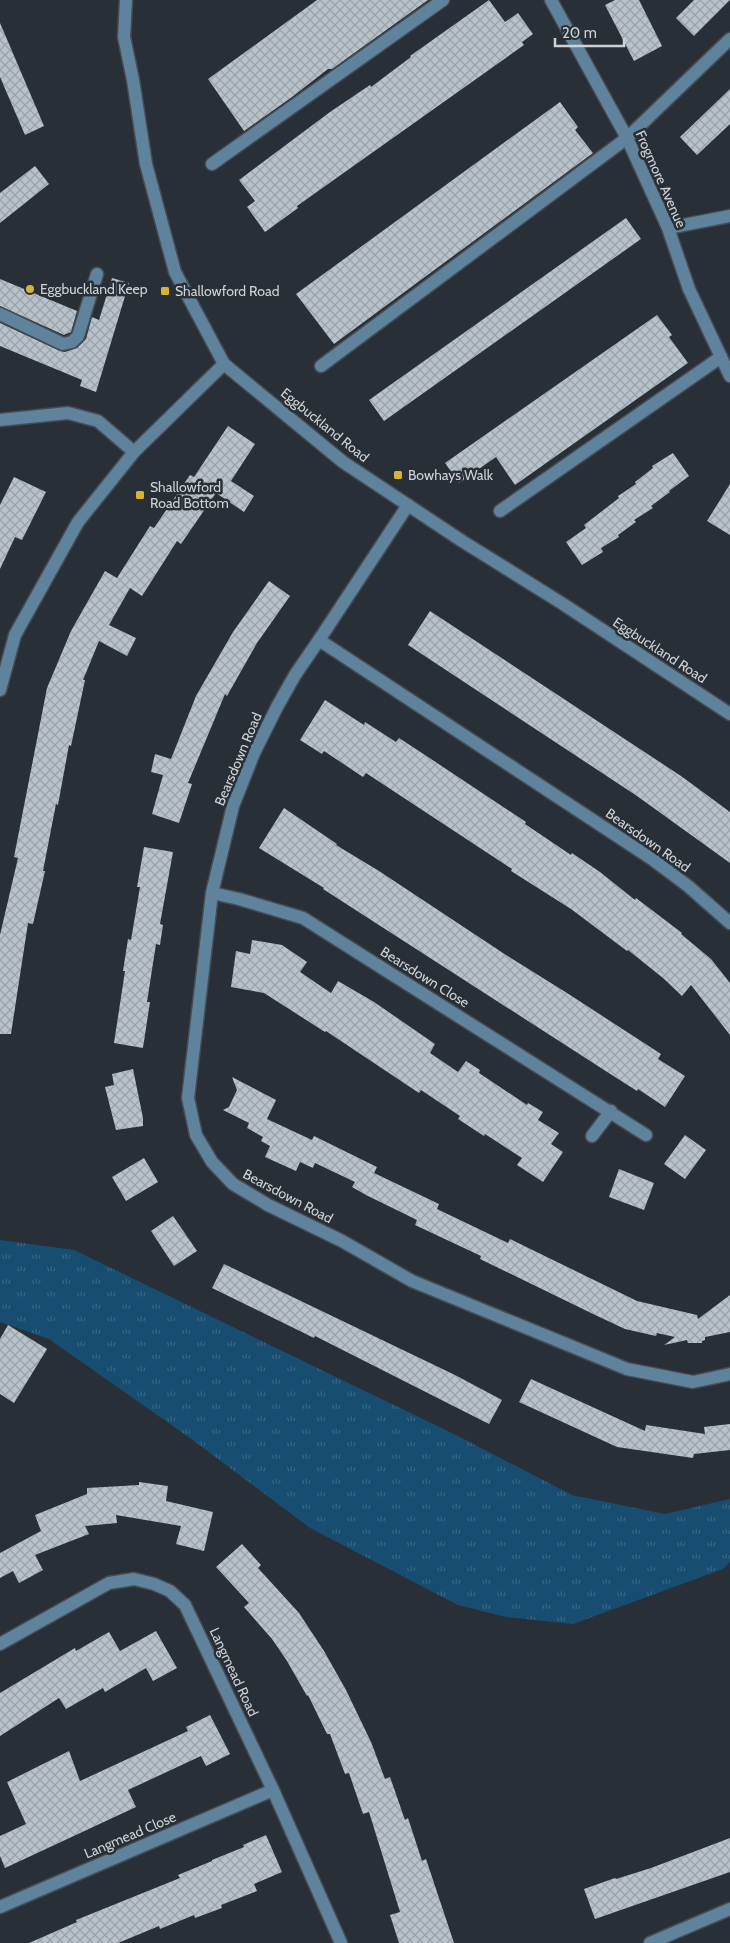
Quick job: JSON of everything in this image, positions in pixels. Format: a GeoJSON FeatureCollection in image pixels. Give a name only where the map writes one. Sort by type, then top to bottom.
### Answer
{"type":"FeatureCollection","features":[{"type":"Feature","properties":{"kind":"street","name":"Eggbuckland Road"},"geometry":{"type":"LineString","coordinates":[[126,0],[124,38],[133,80],[146,164],[174,272],[224,364],[343,462],[730,714]]}},
{"type":"Feature","properties":{"kind":"street"},"geometry":{"type":"LineString","coordinates":[[212,164],[443,0]]}},
{"type":"Feature","properties":{"kind":"street","name":"Frogmore Avenue"},"geometry":{"type":"LineString","coordinates":[[551,0],[627,138],[668,228],[689,289],[730,376]]}},
{"type":"Feature","properties":{"kind":"street"},"geometry":{"type":"LineString","coordinates":[[321,366],[627,138],[730,39]]}},
{"type":"Feature","properties":{"kind":"street"},"geometry":{"type":"LineString","coordinates":[[668,228],[730,216]]}},
{"type":"Feature","properties":{"kind":"street"},"geometry":{"type":"LineString","coordinates":[[0,314],[63,344],[72,342],[78,336],[97,274]]}},
{"type":"Feature","properties":{"kind":"street"},"geometry":{"type":"LineString","coordinates":[[500,511],[721,357]]}},
{"type":"Feature","properties":{"kind":"street"},"geometry":{"type":"LineString","coordinates":[[0,690],[15,634],[78,522],[134,452],[224,364]]}},
{"type":"Feature","properties":{"kind":"street"},"geometry":{"type":"LineString","coordinates":[[0,420],[68,413],[98,421],[134,452]]}},
{"type":"Feature","properties":{"kind":"street","name":"Bearsdown Road"},"geometry":{"type":"LineString","coordinates":[[408,505],[295,675],[254,753],[233,806],[212,893],[188,1098],[196,1135],[212,1162],[233,1184],[268,1205],[342,1242],[412,1281],[627,1369],[693,1382],[730,1374]]}},
{"type":"Feature","properties":{"kind":"street","name":"Bearsdown Road"},"geometry":{"type":"LineString","coordinates":[[319,640],[652,859],[688,886],[730,923]]}},
{"type":"Feature","properties":{"kind":"street","name":"Bearsdown Close"},"geometry":{"type":"LineString","coordinates":[[212,893],[302,918],[646,1134]]}},
{"type":"Feature","properties":{"kind":"street"},"geometry":{"type":"LineString","coordinates":[[592,1136],[611,1111]]}},
{"type":"Feature","properties":{"kind":"street","name":"Langmead Road"},"geometry":{"type":"LineString","coordinates":[[0,1644],[108,1584],[134,1580],[154,1584],[170,1591],[185,1605],[192,1618],[273,1790],[341,1943]]}},
{"type":"Feature","properties":{"kind":"street","name":"Langmead Close"},"geometry":{"type":"LineString","coordinates":[[0,1907],[273,1790]]}},
{"type":"Feature","properties":{"kind":"street"},"geometry":{"type":"LineString","coordinates":[[650,1943],[730,1909]]}},
{"type":"Feature","properties":{"kind":"green space"},"geometry":{"type":"Polygon","coordinates":[[[0,1240],[74,1250],[460,1437],[572,1495],[665,1514],[730,1499],[730,1562],[723,1569],[573,1624],[506,1617],[458,1605],[310,1528],[194,1441],[49,1339],[0,1322],[0,1240]]]}},
{"type":"Feature","properties":{"kind":"building"},"geometry":{"type":"Polygon","coordinates":[[[317,0],[428,0],[332,69],[328,69],[244,131],[208,79],[317,0]]]}},
{"type":"Feature","properties":{"kind":"building"},"geometry":{"type":"Polygon","coordinates":[[[489,0],[505,22],[518,13],[533,34],[522,42],[524,45],[297,206],[298,208],[265,232],[247,207],[255,201],[239,180],[330,112],[370,85],[371,87],[410,56],[489,0]]]}},
{"type":"Feature","properties":{"kind":"building"},"geometry":{"type":"Polygon","coordinates":[[[615,0],[639,0],[662,46],[634,61],[605,5],[615,0]]]}},
{"type":"Feature","properties":{"kind":"building"},"geometry":{"type":"Polygon","coordinates":[[[694,0],[730,0],[694,36],[676,18],[694,0]]]}},
{"type":"Feature","properties":{"kind":"building"},"geometry":{"type":"Polygon","coordinates":[[[0,23],[44,126],[25,135],[0,77],[0,23]]]}},
{"type":"Feature","properties":{"kind":"building"},"geometry":{"type":"Polygon","coordinates":[[[730,89],[730,124],[697,155],[680,137],[730,89]]]}},
{"type":"Feature","properties":{"kind":"building"},"geometry":{"type":"Polygon","coordinates":[[[560,102],[578,127],[575,130],[593,153],[334,344],[296,294],[560,102]]]}},
{"type":"Feature","properties":{"kind":"building"},"geometry":{"type":"Polygon","coordinates":[[[35,166],[49,184],[0,223],[0,193],[35,166]]]}},
{"type":"Feature","properties":{"kind":"building"},"geometry":{"type":"Polygon","coordinates":[[[626,218],[641,239],[384,421],[369,400],[626,218]]]}},
{"type":"Feature","properties":{"kind":"building"},"geometry":{"type":"Polygon","coordinates":[[[112,278],[129,283],[96,392],[80,386],[82,380],[0,346],[0,323],[60,351],[65,352],[77,348],[86,339],[92,317],[99,320],[112,278]]]}},
{"type":"Feature","properties":{"kind":"building"},"geometry":{"type":"Polygon","coordinates":[[[0,279],[77,311],[71,332],[64,335],[0,306],[0,279]]]}},
{"type":"Feature","properties":{"kind":"building"},"geometry":{"type":"Polygon","coordinates":[[[657,315],[672,335],[669,337],[688,363],[515,485],[496,457],[459,483],[445,463],[657,315]]]}},
{"type":"Feature","properties":{"kind":"building"},"geometry":{"type":"Polygon","coordinates":[[[228,426],[255,444],[231,481],[254,496],[244,512],[216,493],[181,544],[177,541],[142,596],[130,588],[109,625],[136,638],[127,656],[99,641],[83,680],[85,680],[71,746],[69,745],[58,805],[56,804],[43,871],[45,871],[33,924],[28,923],[11,1034],[0,1034],[0,935],[18,858],[14,857],[47,688],[71,631],[105,571],[117,578],[150,526],[154,528],[190,475],[194,477],[228,426]]]}},
{"type":"Feature","properties":{"kind":"building"},"geometry":{"type":"Polygon","coordinates":[[[673,453],[689,476],[651,506],[653,508],[634,520],[636,522],[618,535],[619,537],[601,548],[603,552],[582,565],[566,542],[586,528],[584,525],[619,498],[618,496],[636,484],[635,482],[653,468],[652,466],[673,453]]]}},
{"type":"Feature","properties":{"kind":"building"},"geometry":{"type":"Polygon","coordinates":[[[14,477],[46,492],[22,540],[15,537],[0,569],[0,505],[14,477]]]}},
{"type":"Feature","properties":{"kind":"building"},"geometry":{"type":"Polygon","coordinates":[[[730,484],[730,535],[707,521],[730,484]]]}},
{"type":"Feature","properties":{"kind":"building"},"geometry":{"type":"Polygon","coordinates":[[[269,581],[290,596],[257,643],[227,696],[225,694],[188,783],[192,784],[179,823],[152,814],[163,775],[151,772],[155,754],[171,759],[196,696],[233,632],[269,581]]]}},
{"type":"Feature","properties":{"kind":"building"},"geometry":{"type":"Polygon","coordinates":[[[430,611],[681,776],[730,812],[730,863],[637,796],[408,645],[430,611]]]}},
{"type":"Feature","properties":{"kind":"building"},"geometry":{"type":"Polygon","coordinates":[[[325,700],[364,725],[365,722],[396,742],[399,738],[422,753],[526,822],[525,824],[571,855],[572,853],[600,872],[635,900],[636,898],[682,933],[711,959],[730,983],[730,1035],[691,985],[682,996],[628,950],[571,909],[511,871],[512,869],[366,773],[363,777],[324,751],[322,754],[300,740],[325,700]]]}},
{"type":"Feature","properties":{"kind":"building"},"geometry":{"type":"Polygon","coordinates":[[[284,808],[336,845],[661,1054],[658,1059],[685,1076],[665,1107],[638,1089],[637,1091],[615,1077],[324,888],[259,848],[284,808]]]}},
{"type":"Feature","properties":{"kind":"building"},"geometry":{"type":"Polygon","coordinates":[[[144,847],[173,852],[160,924],[163,925],[160,945],[156,944],[147,1002],[150,1002],[143,1048],[114,1043],[128,939],[131,940],[140,887],[137,887],[144,847]]]}},
{"type":"Feature","properties":{"kind":"building"},"geometry":{"type":"Polygon","coordinates":[[[252,940],[282,945],[307,962],[300,972],[331,993],[338,981],[374,1002],[435,1044],[430,1053],[458,1072],[466,1061],[480,1070],[479,1073],[527,1105],[528,1103],[543,1112],[538,1120],[559,1133],[551,1144],[563,1152],[543,1182],[517,1165],[522,1158],[458,1119],[460,1116],[421,1090],[419,1093],[326,1031],[264,993],[231,987],[236,951],[250,954],[252,940]]]}},
{"type":"Feature","properties":{"kind":"building"},"geometry":{"type":"Polygon","coordinates":[[[133,1069],[143,1126],[116,1130],[105,1087],[114,1085],[112,1074],[133,1069]]]}},
{"type":"Feature","properties":{"kind":"building"},"geometry":{"type":"Polygon","coordinates":[[[232,1077],[276,1100],[267,1119],[312,1140],[314,1136],[377,1167],[374,1173],[439,1204],[437,1209],[508,1243],[510,1239],[637,1301],[697,1315],[698,1319],[730,1295],[730,1332],[705,1337],[702,1343],[688,1343],[687,1340],[664,1345],[675,1337],[657,1333],[656,1336],[625,1329],[591,1313],[480,1259],[481,1256],[415,1225],[417,1220],[366,1195],[352,1187],[355,1182],[315,1163],[313,1168],[300,1162],[296,1171],[265,1157],[270,1146],[261,1141],[263,1137],[247,1128],[249,1123],[223,1110],[229,1107],[237,1090],[232,1077]]]}},
{"type":"Feature","properties":{"kind":"building"},"geometry":{"type":"Polygon","coordinates":[[[685,1135],[706,1150],[685,1179],[664,1164],[685,1135]]]}},
{"type":"Feature","properties":{"kind":"building"},"geometry":{"type":"Polygon","coordinates":[[[144,1158],[158,1182],[126,1201],[112,1177],[144,1158]]]}},
{"type":"Feature","properties":{"kind":"building"},"geometry":{"type":"Polygon","coordinates":[[[619,1169],[654,1183],[644,1210],[609,1197],[619,1169]]]}},
{"type":"Feature","properties":{"kind":"building"},"geometry":{"type":"Polygon","coordinates":[[[173,1216],[197,1251],[174,1266],[151,1231],[173,1216]]]}},
{"type":"Feature","properties":{"kind":"building"},"geometry":{"type":"Polygon","coordinates":[[[224,1264],[455,1375],[502,1400],[489,1424],[315,1336],[314,1338],[212,1288],[224,1264]]]}},
{"type":"Feature","properties":{"kind":"building"},"geometry":{"type":"Polygon","coordinates":[[[8,1325],[47,1349],[14,1403],[0,1394],[0,1339],[8,1325]]]}},
{"type":"Feature","properties":{"kind":"building"},"geometry":{"type":"Polygon","coordinates":[[[531,1379],[645,1431],[646,1425],[705,1434],[704,1427],[730,1424],[730,1450],[694,1454],[693,1458],[617,1447],[519,1402],[531,1379]]]}},
{"type":"Feature","properties":{"kind":"building"},"geometry":{"type":"Polygon","coordinates":[[[139,1482],[168,1486],[166,1501],[213,1512],[204,1551],[176,1544],[181,1526],[116,1515],[117,1523],[85,1526],[89,1534],[35,1555],[43,1570],[19,1583],[13,1571],[0,1578],[0,1553],[41,1531],[35,1515],[87,1494],[87,1488],[139,1485],[139,1482]]]}},
{"type":"Feature","properties":{"kind":"building"},"geometry":{"type":"Polygon","coordinates":[[[242,1544],[261,1565],[258,1568],[299,1613],[324,1651],[346,1690],[371,1742],[385,1779],[390,1777],[405,1820],[408,1818],[422,1861],[426,1859],[454,1943],[399,1943],[390,1915],[400,1912],[369,1812],[363,1814],[349,1773],[345,1774],[330,1734],[327,1734],[308,1695],[287,1661],[272,1639],[244,1607],[249,1603],[216,1567],[242,1544]]]}},
{"type":"Feature","properties":{"kind":"building"},"geometry":{"type":"Polygon","coordinates":[[[156,1631],[177,1668],[153,1681],[146,1668],[105,1692],[103,1688],[66,1709],[59,1698],[0,1736],[0,1693],[75,1648],[76,1651],[109,1632],[120,1651],[156,1631]]]}},
{"type":"Feature","properties":{"kind":"building"},"geometry":{"type":"Polygon","coordinates":[[[210,1715],[230,1754],[206,1766],[201,1756],[128,1790],[136,1807],[5,1868],[0,1856],[0,1836],[26,1824],[7,1782],[69,1751],[80,1781],[188,1731],[186,1727],[210,1715]]]}},
{"type":"Feature","properties":{"kind":"building"},"geometry":{"type":"Polygon","coordinates":[[[266,1835],[282,1872],[254,1884],[257,1891],[221,1905],[222,1908],[195,1918],[194,1915],[160,1929],[159,1926],[118,1943],[29,1943],[77,1922],[76,1920],[180,1878],[178,1875],[244,1847],[243,1845],[266,1835]]]}},
{"type":"Feature","properties":{"kind":"building"},"geometry":{"type":"Polygon","coordinates":[[[730,1838],[730,1872],[595,1919],[584,1889],[651,1868],[730,1838]]]}},
{"type":"Feature","properties":{"kind":"place","name":"Eggbuckland Keep"},"geometry":{"type":"Point","coordinates":[30,289]}},
{"type":"Feature","properties":{"kind":"place","name":"Shallowford Road"},"geometry":{"type":"Point","coordinates":[165,291]}},
{"type":"Feature","properties":{"kind":"place","name":"Bowhays Walk"},"geometry":{"type":"Point","coordinates":[398,475]}},
{"type":"Feature","properties":{"kind":"place","name":"Shallowford Road Bottom"},"geometry":{"type":"Point","coordinates":[140,495]}}]}
